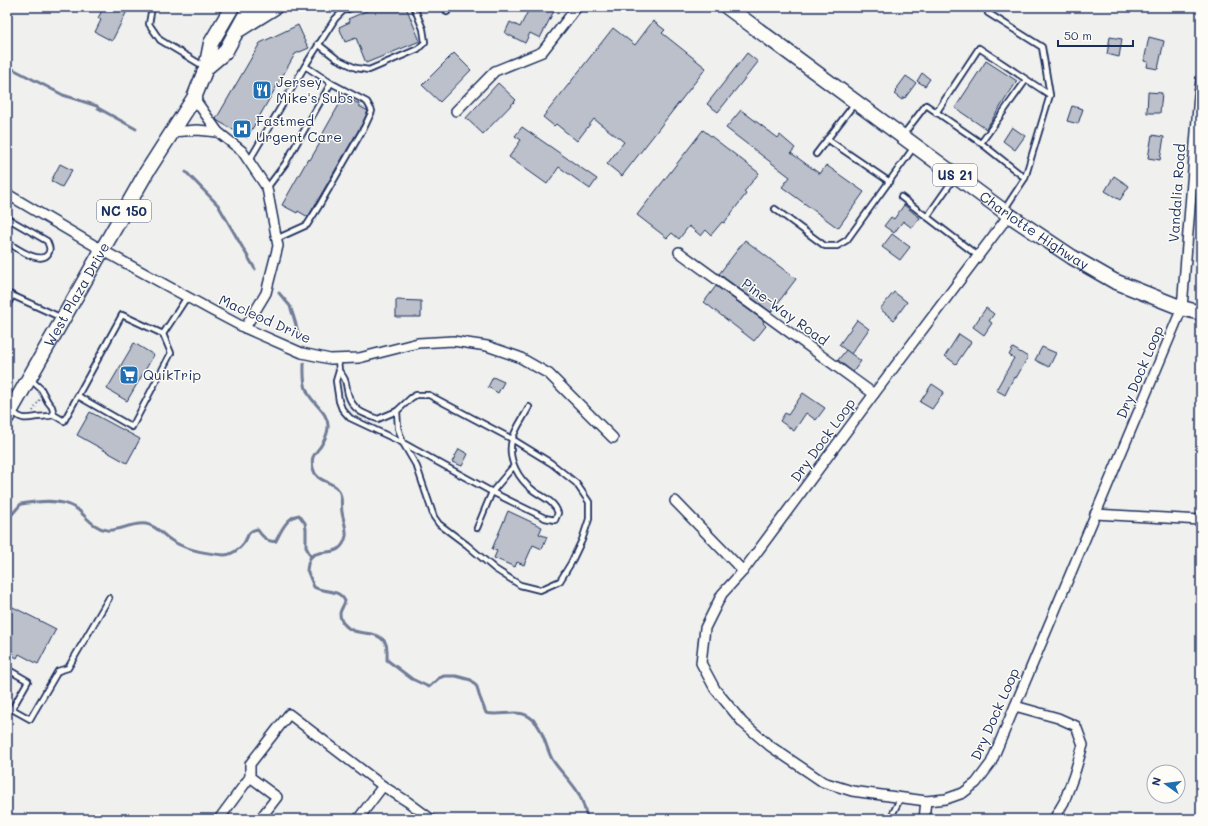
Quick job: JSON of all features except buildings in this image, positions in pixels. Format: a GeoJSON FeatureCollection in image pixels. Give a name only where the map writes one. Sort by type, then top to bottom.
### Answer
{"type":"FeatureCollection","features":[{"type":"Feature","properties":{"kind":"main road"},"geometry":{"type":"LineString","coordinates":[[221,26],[223,7]]}},
{"type":"Feature","properties":{"kind":"main road","name":"West Plaza Drive"},"geometry":{"type":"LineString","coordinates":[[8,412],[146,173],[194,98],[206,68],[211,43],[232,7]]}},
{"type":"Feature","properties":{"kind":"main road","name":"West Plaza Drive"},"geometry":{"type":"LineString","coordinates":[[206,68],[225,52],[250,7]]}},
{"type":"Feature","properties":{"kind":"main road"},"geometry":{"type":"LineString","coordinates":[[236,32],[275,7]]}},
{"type":"Feature","properties":{"kind":"main road","name":"Charlotte Highway"},"geometry":{"type":"LineString","coordinates":[[727,7],[1007,213],[1072,257],[1114,281],[1201,314]]}},
{"type":"Feature","properties":{"kind":"street"},"geometry":{"type":"LineString","coordinates":[[456,112],[495,71],[542,52],[577,7]]}},
{"type":"Feature","properties":{"kind":"street","name":"Vandalia Road"},"geometry":{"type":"LineString","coordinates":[[1182,308],[1201,80]]}},
{"type":"Feature","properties":{"kind":"street"},"geometry":{"type":"LineString","coordinates":[[194,98],[218,132],[242,151],[267,188],[278,246],[266,293],[245,328]]}},
{"type":"Feature","properties":{"kind":"street"},"geometry":{"type":"LineString","coordinates":[[172,132],[197,130],[218,132]]}},
{"type":"Feature","properties":{"kind":"street","name":"Macleod Drive"},"geometry":{"type":"LineString","coordinates":[[7,194],[102,250],[187,297],[245,328],[302,353],[330,359],[359,358],[418,343],[453,341],[487,346],[519,357],[549,374],[613,438]]}},
{"type":"Feature","properties":{"kind":"street","name":"Dry Dock Loop"},"geometry":{"type":"LineString","coordinates":[[1007,213],[978,256],[744,571],[722,594],[705,628],[701,662],[715,689],[743,723],[759,737],[823,782],[852,791],[926,801],[946,799],[963,793],[976,783],[991,763],[1182,308]]}},
{"type":"Feature","properties":{"kind":"street","name":"Pine-Way Road"},"geometry":{"type":"LineString","coordinates":[[679,252],[874,394]]}},
{"type":"Feature","properties":{"kind":"street"},"geometry":{"type":"LineString","coordinates":[[674,502],[744,571]]}},
{"type":"Feature","properties":{"kind":"street"},"geometry":{"type":"LineString","coordinates":[[1095,514],[1201,520]]}},
{"type":"Feature","properties":{"kind":"street"},"geometry":{"type":"LineString","coordinates":[[1015,706],[1058,718],[1076,726],[1083,745],[1064,802],[1054,819]]}},
{"type":"Feature","properties":{"kind":"street"},"geometry":{"type":"LineString","coordinates":[[219,819],[250,777],[250,764],[289,714],[383,786],[431,819]]}},
{"type":"Feature","properties":{"kind":"street"},"geometry":{"type":"LineString","coordinates":[[250,777],[277,796],[260,819]]}},
{"type":"Feature","properties":{"kind":"street"},"geometry":{"type":"LineString","coordinates":[[358,819],[383,786]]}},
{"type":"Feature","properties":{"kind":"street"},"geometry":{"type":"LineString","coordinates":[[924,819],[926,801]]}},
{"type":"Feature","properties":{"kind":"lane"},"geometry":{"type":"LineString","coordinates":[[152,7],[149,24],[160,40],[206,68]]}},
{"type":"Feature","properties":{"kind":"lane"},"geometry":{"type":"LineString","coordinates":[[249,161],[318,44],[335,19],[343,11],[354,7]]}},
{"type":"Feature","properties":{"kind":"lane"},"geometry":{"type":"LineString","coordinates":[[318,44],[337,59],[356,68],[369,70],[418,49],[425,42],[423,29],[414,7]]}},
{"type":"Feature","properties":{"kind":"lane"},"geometry":{"type":"LineString","coordinates":[[988,13],[1042,47],[1050,95],[1025,178],[1007,213]]}},
{"type":"Feature","properties":{"kind":"lane"},"geometry":{"type":"LineString","coordinates":[[936,112],[979,48],[1050,95]]}},
{"type":"Feature","properties":{"kind":"lane"},"geometry":{"type":"LineString","coordinates":[[276,239],[307,225],[365,126],[372,111],[367,102],[331,83],[305,66]]}},
{"type":"Feature","properties":{"kind":"lane"},"geometry":{"type":"LineString","coordinates":[[981,143],[1026,80]]}},
{"type":"Feature","properties":{"kind":"lane"},"geometry":{"type":"LineString","coordinates":[[267,188],[285,164],[331,83]]}},
{"type":"Feature","properties":{"kind":"lane"},"geometry":{"type":"LineString","coordinates":[[816,154],[856,102]]}},
{"type":"Feature","properties":{"kind":"lane"},"geometry":{"type":"LineString","coordinates":[[902,136],[926,105],[981,143],[1025,178]]}},
{"type":"Feature","properties":{"kind":"lane"},"geometry":{"type":"LineString","coordinates":[[827,139],[890,182]]}},
{"type":"Feature","properties":{"kind":"lane"},"geometry":{"type":"LineString","coordinates":[[775,209],[825,246],[837,246],[847,240],[915,146]]}},
{"type":"Feature","properties":{"kind":"lane"},"geometry":{"type":"LineString","coordinates":[[927,217],[956,176]]}},
{"type":"Feature","properties":{"kind":"lane"},"geometry":{"type":"LineString","coordinates":[[901,197],[978,256]]}},
{"type":"Feature","properties":{"kind":"lane"},"geometry":{"type":"LineString","coordinates":[[7,218],[47,241],[50,248],[44,258],[40,258],[25,253],[7,242]]}},
{"type":"Feature","properties":{"kind":"lane"},"geometry":{"type":"LineString","coordinates":[[7,293],[63,319]]}},
{"type":"Feature","properties":{"kind":"lane"},"geometry":{"type":"LineString","coordinates":[[7,306],[12,296]]}},
{"type":"Feature","properties":{"kind":"lane"},"geometry":{"type":"LineString","coordinates":[[163,334],[187,297]]}},
{"type":"Feature","properties":{"kind":"lane"},"geometry":{"type":"LineString","coordinates":[[29,378],[41,389],[52,407],[54,415],[64,421],[122,315],[163,334],[171,353],[132,426],[78,396]]}},
{"type":"Feature","properties":{"kind":"lane"},"geometry":{"type":"LineString","coordinates":[[338,358],[339,371],[336,381],[339,401],[342,409],[350,418],[403,443],[492,492],[545,518],[555,520],[558,512],[555,505],[532,490],[513,467],[510,453],[512,439],[529,407]]}},
{"type":"Feature","properties":{"kind":"lane"},"geometry":{"type":"LineString","coordinates":[[339,371],[346,379],[348,394],[353,406],[363,413],[378,419],[397,411],[411,398],[429,395],[512,439],[550,463],[576,483],[589,502],[589,519],[582,540],[560,581],[540,590],[520,585],[495,569],[467,544],[439,524],[434,517],[417,467],[403,443],[398,428],[397,411]]}},
{"type":"Feature","properties":{"kind":"lane"},"geometry":{"type":"LineString","coordinates":[[8,412],[22,418],[30,419],[39,417],[46,418],[54,415]]}},
{"type":"Feature","properties":{"kind":"lane"},"geometry":{"type":"LineString","coordinates":[[477,528],[492,492],[513,467]]}},
{"type":"Feature","properties":{"kind":"lane"},"geometry":{"type":"LineString","coordinates":[[7,669],[28,681],[12,709],[30,719],[58,671],[68,668],[110,598]]}},
{"type":"Feature","properties":{"kind":"lane"},"geometry":{"type":"LineString","coordinates":[[890,819],[901,797]]}},
{"type":"Feature","properties":{"kind":"path"},"geometry":{"type":"LineString","coordinates":[[31,414],[40,399]]}},
{"type":"Feature","properties":{"kind":"waterway"},"geometry":{"type":"LineString","coordinates":[[7,66],[63,95],[97,106],[98,108],[136,129]]}},
{"type":"Feature","properties":{"kind":"waterway"},"geometry":{"type":"LineString","coordinates":[[186,172],[218,205],[255,269]]}},
{"type":"Feature","properties":{"kind":"waterway"},"geometry":{"type":"LineString","coordinates":[[279,293],[290,306],[300,339]]}},
{"type":"Feature","properties":{"kind":"waterway"},"geometry":{"type":"LineString","coordinates":[[304,364],[304,381],[307,391],[312,400],[323,412],[328,422],[328,429],[325,438],[314,454],[312,460],[313,468],[317,476],[334,485],[339,491],[346,533],[344,543],[340,548],[331,552],[316,554],[312,556],[308,562],[307,570],[314,587],[339,594],[345,601],[340,613],[343,623],[354,631],[376,635],[381,638],[387,646],[387,660],[412,679],[429,687],[439,678],[444,676],[456,676],[471,680],[477,687],[486,713],[515,713],[526,715],[531,718],[538,726],[552,759],[580,795],[587,819]]}},
{"type":"Feature","properties":{"kind":"waterway"},"geometry":{"type":"LineString","coordinates":[[7,520],[21,504],[42,501],[64,503],[77,509],[94,525],[102,529],[115,530],[136,524],[146,524],[154,527],[170,540],[186,548],[224,555],[230,554],[238,549],[250,533],[257,529],[268,540],[273,542],[276,541],[288,521],[299,515],[305,523],[306,547],[311,557]]}},
{"type":"Feature","properties":{"kind":"place","name":"Jersey Mike's Subs"},"geometry":{"type":"Point","coordinates":[262,90]}},
{"type":"Feature","properties":{"kind":"place","name":"Fastmed Urgent Care"},"geometry":{"type":"Point","coordinates":[242,129]}},
{"type":"Feature","properties":{"kind":"place","name":"QuikTrip"},"geometry":{"type":"Point","coordinates":[129,375]}}]}
